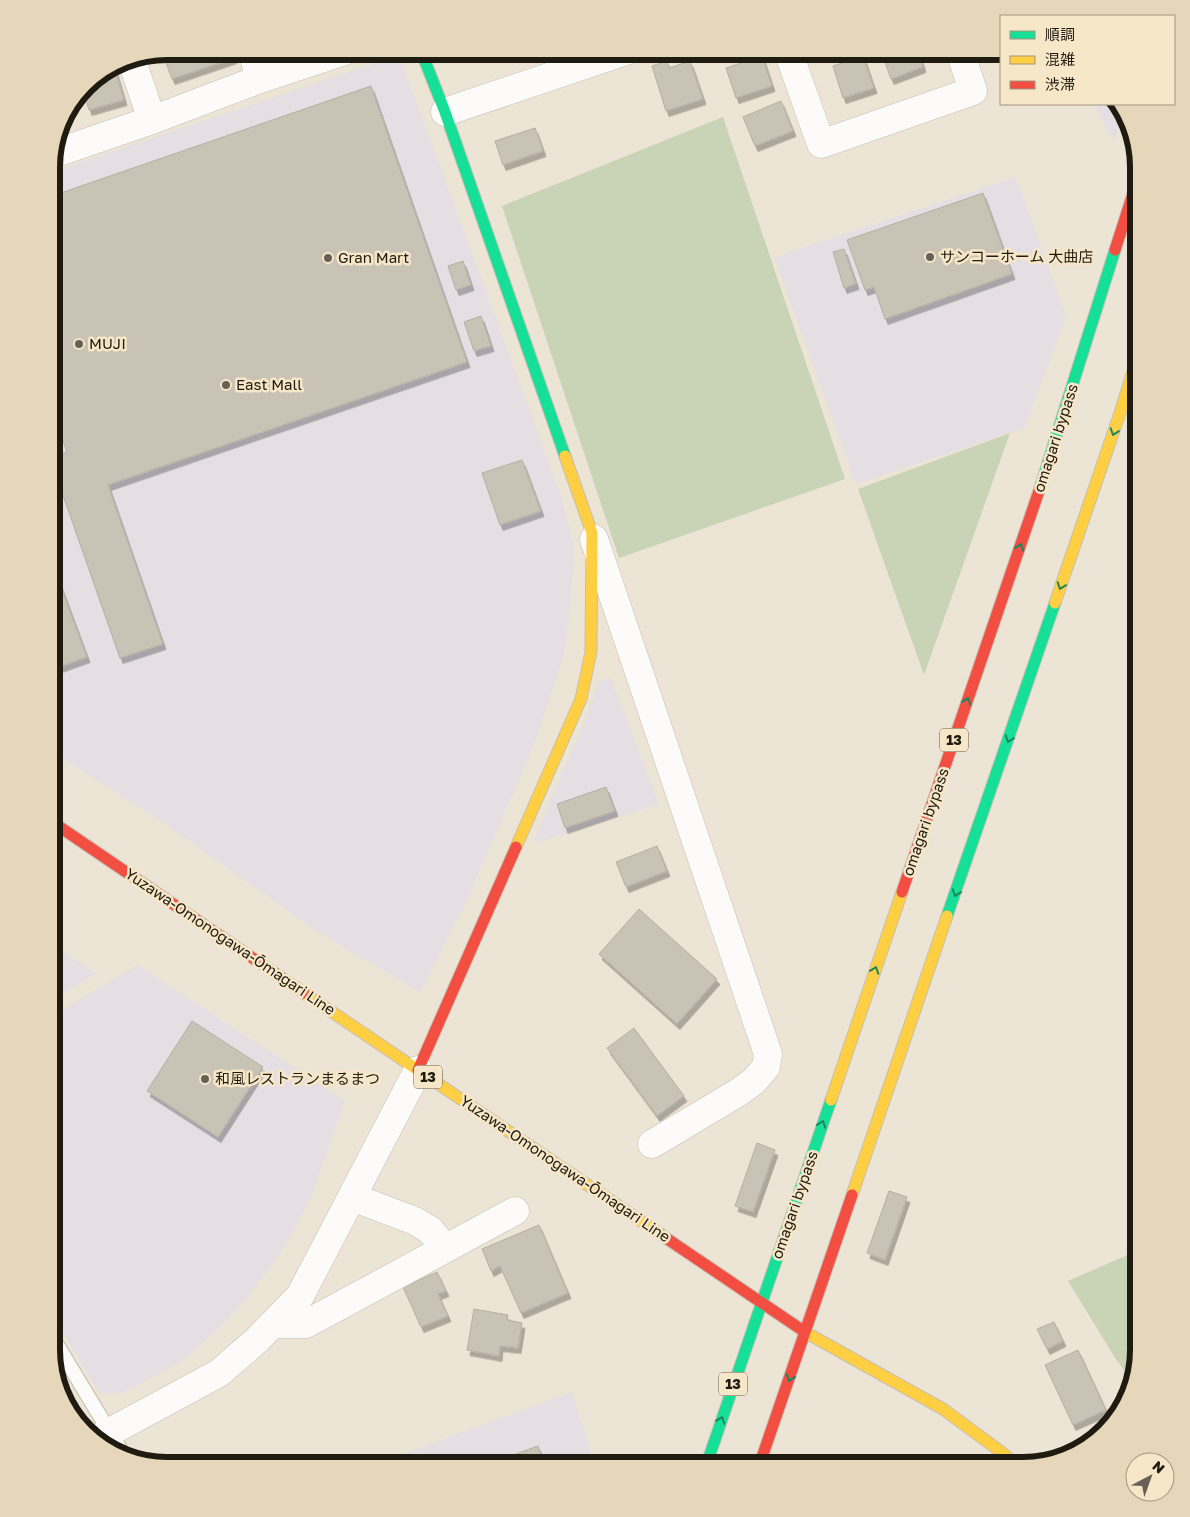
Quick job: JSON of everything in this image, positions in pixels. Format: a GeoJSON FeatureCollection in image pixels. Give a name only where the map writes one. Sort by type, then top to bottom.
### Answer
{"type":"FeatureCollection","features":[{"type":"Feature","properties":{"kind":"main road"},"geometry":{"type":"LineString","coordinates":[[418,1070],[581,699],[591,652],[592,533],[445,112],[425,60]]}},
{"type":"Feature","properties":{"kind":"main road","name":"omagari bypass"},"geometry":{"type":"LineString","coordinates":[[709,1457],[1043,479],[1130,204]]}},
{"type":"Feature","properties":{"kind":"main road"},"geometry":{"type":"LineString","coordinates":[[762,1457],[1130,381]]}},
{"type":"Feature","properties":{"kind":"main road","name":"Yuzawa-Omonogawa-Ōmagari Line"},"geometry":{"type":"LineString","coordinates":[[60,827],[805,1332],[943,1409],[1007,1457]]}},
{"type":"Feature","properties":{"kind":"street"},"geometry":{"type":"LineString","coordinates":[[255,60],[260,79]]}},
{"type":"Feature","properties":{"kind":"street"},"geometry":{"type":"LineString","coordinates":[[61,151],[317,60]]}},
{"type":"Feature","properties":{"kind":"street"},"geometry":{"type":"LineString","coordinates":[[445,112],[599,60]]}},
{"type":"Feature","properties":{"kind":"street"},"geometry":{"type":"LineString","coordinates":[[791,60],[821,144],[973,91],[963,60]]}},
{"type":"Feature","properties":{"kind":"street"},"geometry":{"type":"LineString","coordinates":[[134,66],[152,120]]}},
{"type":"Feature","properties":{"kind":"street"},"geometry":{"type":"LineString","coordinates":[[592,533],[768,1054],[766,1066],[754,1081],[652,1144]]}},
{"type":"Feature","properties":{"kind":"street"},"geometry":{"type":"LineString","coordinates":[[112,1441],[219,1373],[257,1340],[300,1296],[418,1070]]}},
{"type":"Feature","properties":{"kind":"street"},"geometry":{"type":"LineString","coordinates":[[352,1197],[415,1220],[430,1230],[445,1248]]}},
{"type":"Feature","properties":{"kind":"street"},"geometry":{"type":"LineString","coordinates":[[273,1324],[306,1324],[515,1211]]}},
{"type":"Feature","properties":{"kind":"lane"},"geometry":{"type":"LineString","coordinates":[[60,1352],[109,1439]]}},
{"type":"Feature","properties":{"kind":"shaded area"},"geometry":{"type":"Polygon","coordinates":[[[384,60],[401,60],[561,496],[574,547],[571,599],[564,655],[534,745],[466,902],[420,992],[318,932],[158,819],[60,757],[60,169],[384,60]]]}},
{"type":"Feature","properties":{"kind":"shaded area"},"geometry":{"type":"Polygon","coordinates":[[[1095,105],[1110,105],[1119,120],[1114,142],[1095,105]]]}},
{"type":"Feature","properties":{"kind":"shaded area"},"geometry":{"type":"Polygon","coordinates":[[[1016,177],[1066,317],[1024,428],[856,484],[774,257],[1016,177]]]}},
{"type":"Feature","properties":{"kind":"shaded area"},"geometry":{"type":"Polygon","coordinates":[[[600,679],[611,679],[659,804],[532,844],[581,729],[600,679]]]}},
{"type":"Feature","properties":{"kind":"shaded area"},"geometry":{"type":"Polygon","coordinates":[[[60,948],[96,974],[60,996],[60,948]]]}},
{"type":"Feature","properties":{"kind":"shaded area"},"geometry":{"type":"Polygon","coordinates":[[[137,965],[345,1101],[311,1197],[283,1249],[246,1299],[225,1322],[185,1359],[121,1394],[99,1393],[60,1328],[60,1012],[137,965]]]}},
{"type":"Feature","properties":{"kind":"shaded area"},"geometry":{"type":"Polygon","coordinates":[[[572,1392],[592,1457],[395,1457],[572,1392]]]}},
{"type":"Feature","properties":{"kind":"green space"},"geometry":{"type":"Polygon","coordinates":[[[723,117],[845,479],[619,558],[502,206],[723,117]]]}},
{"type":"Feature","properties":{"kind":"green space"},"geometry":{"type":"Polygon","coordinates":[[[1010,433],[924,675],[858,489],[1010,433]]]}},
{"type":"Feature","properties":{"kind":"green space"},"geometry":{"type":"Polygon","coordinates":[[[1130,1254],[1130,1357],[1127,1374],[1114,1356],[1068,1281],[1130,1254]]]}},
{"type":"Feature","properties":{"kind":"building"},"geometry":{"type":"Polygon","coordinates":[[[165,60],[228,60],[172,79],[165,60]]]}},
{"type":"Feature","properties":{"kind":"building"},"geometry":{"type":"Polygon","coordinates":[[[750,60],[763,60],[772,86],[736,98],[726,68],[750,60]]]}},
{"type":"Feature","properties":{"kind":"building"},"geometry":{"type":"Polygon","coordinates":[[[851,60],[864,60],[874,88],[843,98],[833,66],[851,60]]]}},
{"type":"Feature","properties":{"kind":"building"},"geometry":{"type":"Polygon","coordinates":[[[884,60],[921,60],[923,67],[891,79],[884,60]]]}},
{"type":"Feature","properties":{"kind":"building"},"geometry":{"type":"Polygon","coordinates":[[[667,61],[669,68],[690,61],[703,99],[666,111],[652,66],[667,61]]]}},
{"type":"Feature","properties":{"kind":"building"},"geometry":{"type":"Polygon","coordinates":[[[116,73],[124,100],[89,110],[85,98],[91,91],[116,73]]]}},
{"type":"Feature","properties":{"kind":"building","name":"East Mall"},"geometry":{"type":"Polygon","coordinates":[[[371,86],[467,362],[108,485],[163,644],[120,658],[60,487],[60,454],[67,452],[60,432],[60,193],[371,86]]]}},
{"type":"Feature","properties":{"kind":"building"},"geometry":{"type":"Polygon","coordinates":[[[781,101],[793,131],[755,146],[743,117],[781,101]]]}},
{"type":"Feature","properties":{"kind":"building"},"geometry":{"type":"Polygon","coordinates":[[[535,128],[543,151],[503,165],[495,141],[535,128]]]}},
{"type":"Feature","properties":{"kind":"building","name":"サンコーホーム 大曲店"},"geometry":{"type":"Polygon","coordinates":[[[983,193],[1012,274],[885,319],[874,287],[865,290],[847,240],[983,193]]]}},
{"type":"Feature","properties":{"kind":"building"},"geometry":{"type":"Polygon","coordinates":[[[844,249],[856,284],[844,288],[833,252],[844,249]]]}},
{"type":"Feature","properties":{"kind":"building"},"geometry":{"type":"Polygon","coordinates":[[[463,261],[471,285],[456,290],[448,266],[463,261]]]}},
{"type":"Feature","properties":{"kind":"building"},"geometry":{"type":"Polygon","coordinates":[[[481,316],[491,346],[474,351],[464,322],[481,316]]]}},
{"type":"Feature","properties":{"kind":"building"},"geometry":{"type":"Polygon","coordinates":[[[522,460],[541,511],[500,525],[482,473],[522,460]]]}},
{"type":"Feature","properties":{"kind":"building"},"geometry":{"type":"Polygon","coordinates":[[[60,584],[87,657],[60,667],[60,584]]]}},
{"type":"Feature","properties":{"kind":"building"},"geometry":{"type":"Polygon","coordinates":[[[606,787],[615,811],[565,828],[557,804],[606,787]]]}},
{"type":"Feature","properties":{"kind":"building"},"geometry":{"type":"Polygon","coordinates":[[[657,846],[667,871],[626,887],[616,862],[657,846]]]}},
{"type":"Feature","properties":{"kind":"building"},"geometry":{"type":"Polygon","coordinates":[[[639,909],[717,979],[677,1024],[599,954],[639,909]]]}},
{"type":"Feature","properties":{"kind":"building","name":"和風レストランまるまつ"},"geometry":{"type":"Polygon","coordinates":[[[192,1021],[263,1067],[218,1137],[147,1091],[192,1021]]]}},
{"type":"Feature","properties":{"kind":"building"},"geometry":{"type":"Polygon","coordinates":[[[634,1028],[684,1096],[657,1116],[607,1048],[634,1028]]]}},
{"type":"Feature","properties":{"kind":"building"},"geometry":{"type":"Polygon","coordinates":[[[757,1143],[775,1150],[753,1212],[735,1206],[757,1143]]]}},
{"type":"Feature","properties":{"kind":"building"},"geometry":{"type":"Polygon","coordinates":[[[889,1191],[907,1197],[885,1260],[867,1253],[889,1191]]]}},
{"type":"Feature","properties":{"kind":"building"},"geometry":{"type":"Polygon","coordinates":[[[539,1225],[568,1293],[521,1313],[500,1266],[491,1271],[482,1249],[539,1225]]]}},
{"type":"Feature","properties":{"kind":"building"},"geometry":{"type":"Polygon","coordinates":[[[437,1272],[446,1291],[438,1294],[448,1316],[421,1327],[403,1287],[437,1272]]]}},
{"type":"Feature","properties":{"kind":"building"},"geometry":{"type":"Polygon","coordinates":[[[474,1309],[508,1315],[507,1320],[522,1323],[518,1348],[500,1346],[499,1356],[467,1350],[474,1309]]]}},
{"type":"Feature","properties":{"kind":"building"},"geometry":{"type":"Polygon","coordinates":[[[1054,1322],[1063,1341],[1047,1349],[1037,1329],[1054,1322]]]}},
{"type":"Feature","properties":{"kind":"building"},"geometry":{"type":"Polygon","coordinates":[[[1078,1350],[1106,1410],[1073,1425],[1045,1365],[1078,1350]]]}},
{"type":"Feature","properties":{"kind":"building"},"geometry":{"type":"Polygon","coordinates":[[[538,1446],[542,1457],[508,1457],[538,1446]]]}},
{"type":"Feature","properties":{"kind":"traffic: fast"},"geometry":{"type":"LineString","coordinates":[[425,60],[445,112],[565,456]]}},
{"type":"Feature","properties":{"kind":"traffic: fast"},"geometry":{"type":"LineString","coordinates":[[1040,488],[1115,250]]}},
{"type":"Feature","properties":{"kind":"traffic: fast"},"geometry":{"type":"LineString","coordinates":[[947,916],[1055,603]]}},
{"type":"Feature","properties":{"kind":"traffic: fast"},"geometry":{"type":"LineString","coordinates":[[709,1457],[831,1100]]}},
{"type":"Feature","properties":{"kind":"traffic: slow"},"geometry":{"type":"LineString","coordinates":[[1055,603],[1130,381]]}},
{"type":"Feature","properties":{"kind":"traffic: slow"},"geometry":{"type":"LineString","coordinates":[[516,847],[581,699],[591,652],[592,533],[565,456]]}},
{"type":"Feature","properties":{"kind":"traffic: slow"},"geometry":{"type":"LineString","coordinates":[[831,1100],[902,892]]}},
{"type":"Feature","properties":{"kind":"traffic: slow"},"geometry":{"type":"LineString","coordinates":[[852,1195],[947,916]]}},
{"type":"Feature","properties":{"kind":"traffic: slow"},"geometry":{"type":"LineString","coordinates":[[304,993],[660,1234]]}},
{"type":"Feature","properties":{"kind":"traffic: slow"},"geometry":{"type":"LineString","coordinates":[[805,1332],[943,1409],[1007,1457]]}},
{"type":"Feature","properties":{"kind":"traffic: jam"},"geometry":{"type":"LineString","coordinates":[[1115,250],[1130,203]]}},
{"type":"Feature","properties":{"kind":"traffic: jam"},"geometry":{"type":"LineString","coordinates":[[902,892],[1040,488]]}},
{"type":"Feature","properties":{"kind":"traffic: jam"},"geometry":{"type":"LineString","coordinates":[[60,827],[304,993]]}},
{"type":"Feature","properties":{"kind":"traffic: jam"},"geometry":{"type":"LineString","coordinates":[[418,1070],[516,847]]}},
{"type":"Feature","properties":{"kind":"traffic: jam"},"geometry":{"type":"LineString","coordinates":[[762,1457],[852,1195]]}},
{"type":"Feature","properties":{"kind":"traffic: jam"},"geometry":{"type":"LineString","coordinates":[[660,1234],[805,1332]]}},
{"type":"Feature","properties":{"kind":"place","name":"サンコーホーム 大曲店"},"geometry":{"type":"Point","coordinates":[930,257]}},
{"type":"Feature","properties":{"kind":"place","name":"Gran Mart"},"geometry":{"type":"Point","coordinates":[328,258]}},
{"type":"Feature","properties":{"kind":"place","name":"MUJI"},"geometry":{"type":"Point","coordinates":[79,344]}},
{"type":"Feature","properties":{"kind":"place","name":"East Mall"},"geometry":{"type":"Point","coordinates":[226,385]}},
{"type":"Feature","properties":{"kind":"place","name":"和風レストランまるまつ"},"geometry":{"type":"Point","coordinates":[205,1079]}}]}
